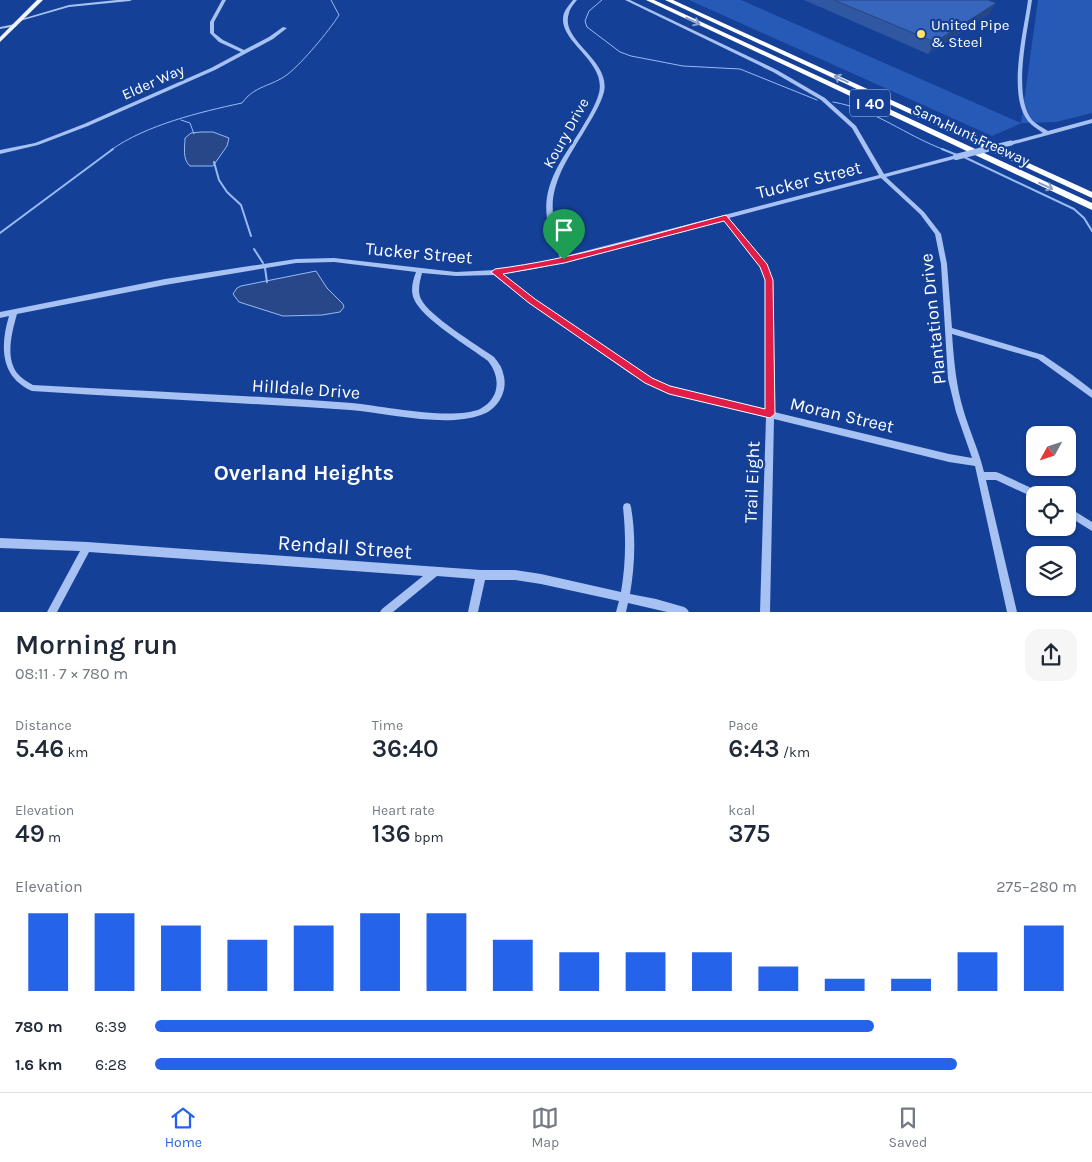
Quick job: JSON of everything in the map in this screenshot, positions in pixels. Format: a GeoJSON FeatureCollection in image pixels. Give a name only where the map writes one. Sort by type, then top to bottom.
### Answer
{"type":"FeatureCollection","features":[{"type":"Feature","properties":{"kind":"highway","name":"Sam Hunt Freeway"},"geometry":{"type":"LineString","coordinates":[[649,0],[1092,207]]}},
{"type":"Feature","properties":{"kind":"highway","name":"Sam Hunt Freeway"},"geometry":{"type":"LineString","coordinates":[[668,0],[1092,195]]}},
{"type":"Feature","properties":{"kind":"main road"},"geometry":{"type":"LineString","coordinates":[[0,40],[40,0]]}},
{"type":"Feature","properties":{"kind":"street"},"geometry":{"type":"LineString","coordinates":[[20,20],[70,6],[130,0]]}},
{"type":"Feature","properties":{"kind":"street"},"geometry":{"type":"LineString","coordinates":[[224,0],[212,22],[212,33],[221,41],[244,52]]}},
{"type":"Feature","properties":{"kind":"street","name":"Koury Drive"},"geometry":{"type":"LineString","coordinates":[[564,260],[551,227],[549,212],[551,188],[558,168],[596,106],[602,88],[601,77],[594,61],[574,41],[565,26],[566,13],[575,0]]}},
{"type":"Feature","properties":{"kind":"street","name":"Plantation Drive"},"geometry":{"type":"LineString","coordinates":[[627,0],[775,70],[818,95],[835,108],[854,127],[883,177],[922,213],[938,234],[944,264],[952,379],[960,412],[978,463],[1012,612]]}},
{"type":"Feature","properties":{"kind":"street"},"geometry":{"type":"LineString","coordinates":[[1030,0],[1021,65],[1020,96],[1027,118],[1047,133]]}},
{"type":"Feature","properties":{"kind":"street"},"geometry":{"type":"LineString","coordinates":[[0,28],[15,25]]}},
{"type":"Feature","properties":{"kind":"street","name":"Elder Way"},"geometry":{"type":"LineString","coordinates":[[0,152],[36,144],[64,135],[196,77],[271,38],[285,28]]}},
{"type":"Feature","properties":{"kind":"street","name":"Tucker Street"},"geometry":{"type":"LineString","coordinates":[[0,315],[165,282],[290,262],[334,260],[456,274],[534,267],[1092,121]]}},
{"type":"Feature","properties":{"kind":"street","name":"Trail Eight"},"geometry":{"type":"LineString","coordinates":[[726,218],[764,266],[769,280],[770,414],[765,612]]}},
{"type":"Feature","properties":{"kind":"street","name":"Hilldale Drive"},"geometry":{"type":"LineString","coordinates":[[14,312],[7,334],[3,360],[6,371],[13,378],[21,384],[32,388],[318,404],[451,416],[481,412],[498,395],[502,374],[497,364],[428,312],[418,302],[416,286],[419,271]]}},
{"type":"Feature","properties":{"kind":"street","name":"Moran Street"},"geometry":{"type":"LineString","coordinates":[[495,272],[539,306],[648,380],[669,390],[949,458],[978,463]]}},
{"type":"Feature","properties":{"kind":"street"},"geometry":{"type":"LineString","coordinates":[[948,330],[1040,357],[1092,395]]}},
{"type":"Feature","properties":{"kind":"street"},"geometry":{"type":"LineString","coordinates":[[981,476],[996,476],[1026,490]]}},
{"type":"Feature","properties":{"kind":"street"},"geometry":{"type":"LineString","coordinates":[[621,612],[625,597],[631,528],[627,507]]}},
{"type":"Feature","properties":{"kind":"street"},"geometry":{"type":"LineString","coordinates":[[1076,516],[1092,526]]}},
{"type":"Feature","properties":{"kind":"street","name":"Rendall Street"},"geometry":{"type":"LineString","coordinates":[[0,543],[87,547],[481,575],[514,575],[625,597],[684,612]]}},
{"type":"Feature","properties":{"kind":"street"},"geometry":{"type":"LineString","coordinates":[[52,612],[87,547]]}},
{"type":"Feature","properties":{"kind":"street"},"geometry":{"type":"LineString","coordinates":[[385,612],[435,572]]}},
{"type":"Feature","properties":{"kind":"street"},"geometry":{"type":"LineString","coordinates":[[473,612],[481,575]]}},
{"type":"Feature","properties":{"kind":"shaded area"},"geometry":{"type":"Polygon","coordinates":[[[689,0],[741,0],[1021,123],[1038,0],[1092,0],[1092,113],[1056,122],[1022,123],[992,136],[689,0]]]}},
{"type":"Feature","properties":{"kind":"shaded area"},"geometry":{"type":"Polygon","coordinates":[[[213,132],[229,138],[227,146],[213,166],[190,166],[187,163],[184,153],[185,138],[191,133],[213,132]]]}},
{"type":"Feature","properties":{"kind":"shaded area"},"geometry":{"type":"Polygon","coordinates":[[[316,271],[327,288],[343,304],[344,307],[340,312],[322,315],[283,316],[239,302],[233,294],[241,286],[316,271]]]}},
{"type":"Feature","properties":{"kind":"building","name":"United Pipe & Steel"},"geometry":{"type":"Polygon","coordinates":[[[834,0],[988,0],[996,3],[935,42],[834,0]]]}},
{"type":"Feature","properties":{"kind":"waterway"},"geometry":{"type":"LineString","coordinates":[[111,150],[140,133],[174,120],[242,103],[258,89],[288,74],[315,46],[339,15],[331,0]]}},
{"type":"Feature","properties":{"kind":"waterway"},"geometry":{"type":"LineString","coordinates":[[602,0],[589,11],[585,21],[587,27],[620,52],[631,56],[683,66],[740,69],[817,100]]}},
{"type":"Feature","properties":{"kind":"waterway"},"geometry":{"type":"LineString","coordinates":[[833,102],[863,110],[945,150]]}},
{"type":"Feature","properties":{"kind":"waterway"},"geometry":{"type":"LineString","coordinates":[[181,120],[190,123],[194,134]]}},
{"type":"Feature","properties":{"kind":"waterway"},"geometry":{"type":"LineString","coordinates":[[0,233],[113,149]]}},
{"type":"Feature","properties":{"kind":"waterway"},"geometry":{"type":"LineString","coordinates":[[942,149],[957,155]]}},
{"type":"Feature","properties":{"kind":"waterway"},"geometry":{"type":"LineString","coordinates":[[964,157],[1074,209],[1084,218],[1092,231]]}},
{"type":"Feature","properties":{"kind":"waterway"},"geometry":{"type":"LineString","coordinates":[[214,162],[219,180],[227,192],[241,205],[251,236]]}},
{"type":"Feature","properties":{"kind":"waterway"},"geometry":{"type":"LineString","coordinates":[[254,249],[263,263]]}},
{"type":"Feature","properties":{"kind":"waterway"},"geometry":{"type":"LineString","coordinates":[[265,268],[267,282]]}},
{"type":"Feature","properties":{"kind":"place","name":"United Pipe & Steel"},"geometry":{"type":"Point","coordinates":[921,34]}},
{"type":"Feature","properties":{"kind":"district","name":"Overland Heights"},"geometry":{"type":"Point","coordinates":[304,472]}},
{"type":"Feature","properties":{"kind":"route"},"geometry":{"type":"LineString","coordinates":[[726,218],[764,266],[769,280],[770,414],[669,390],[648,380],[574,331],[507,283],[495,272],[534,267],[564,260],[726,218]]}}]}
